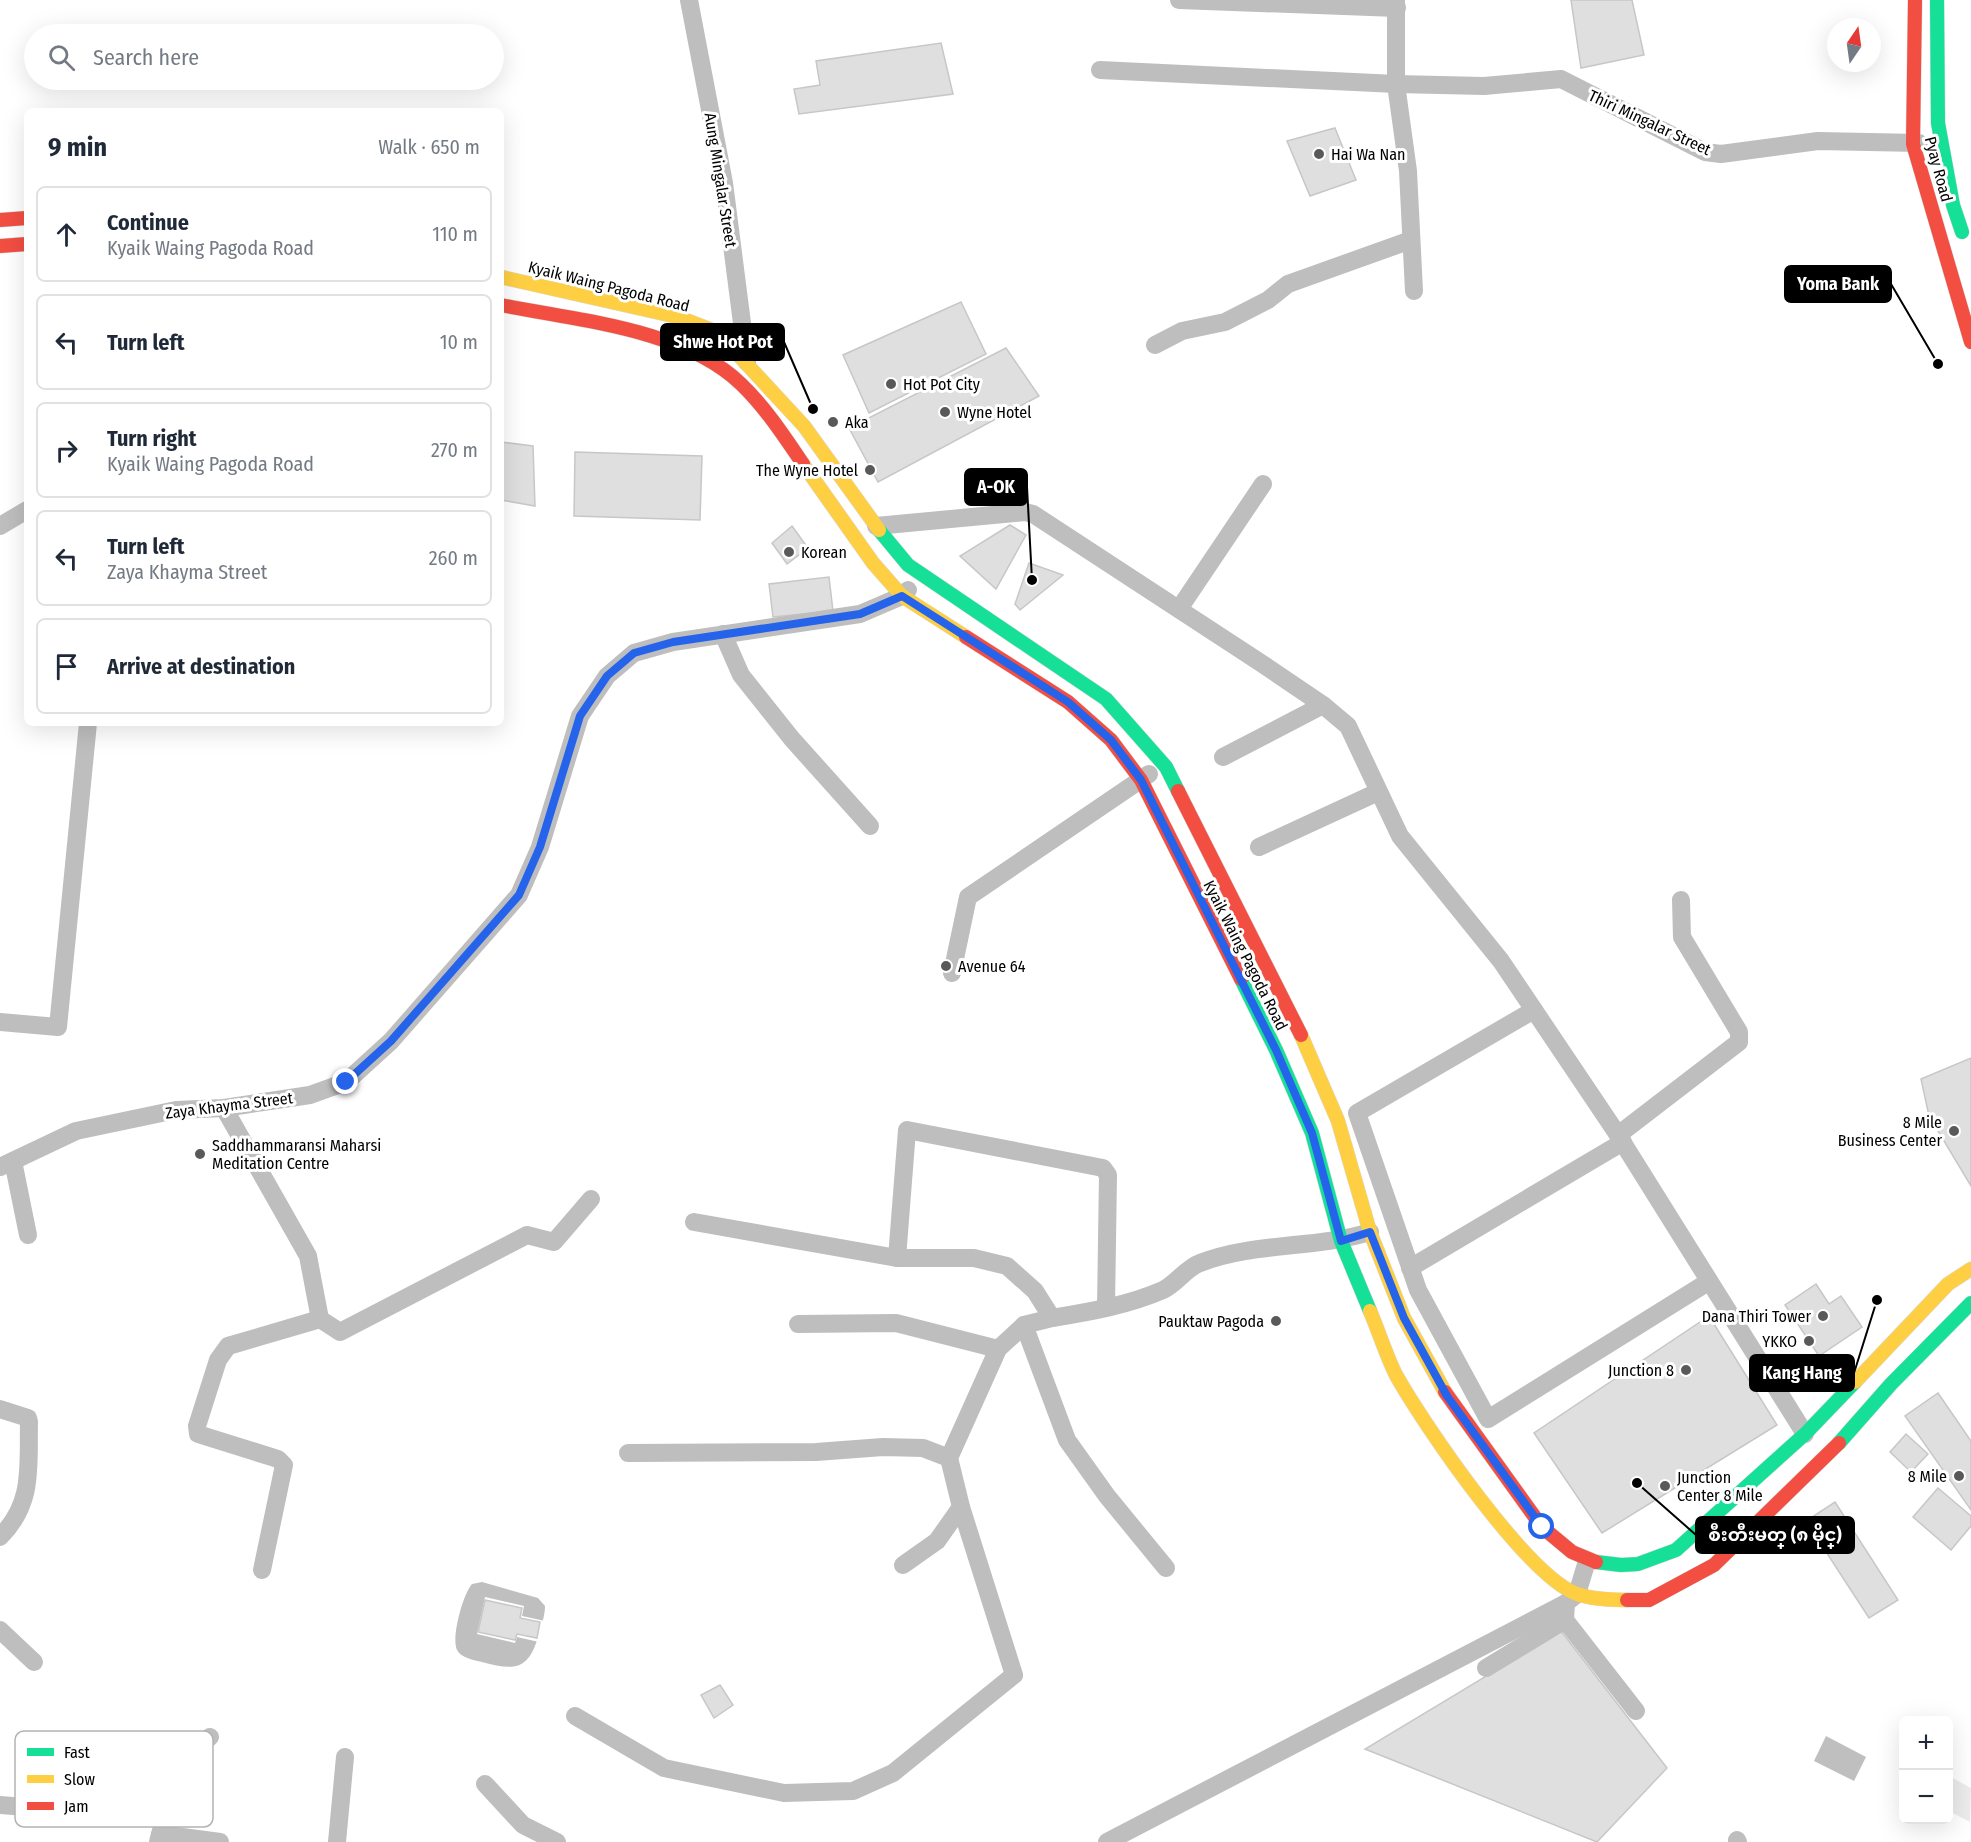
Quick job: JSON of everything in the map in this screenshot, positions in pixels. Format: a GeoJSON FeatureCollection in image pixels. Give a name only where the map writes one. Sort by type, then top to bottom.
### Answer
{"type":"FeatureCollection","features":[{"type":"Feature","properties":{"kind":"main road","name":"Pyay Road"},"geometry":{"type":"LineString","coordinates":[[1915,0],[1913,144],[1971,342]]}},
{"type":"Feature","properties":{"kind":"main road","name":"Pyay Road"},"geometry":{"type":"LineString","coordinates":[[1936,0],[1938,123],[1953,205],[1965,244]]}},
{"type":"Feature","properties":{"kind":"main road"},"geometry":{"type":"LineString","coordinates":[[0,220],[24,218]]}},
{"type":"Feature","properties":{"kind":"main road"},"geometry":{"type":"LineString","coordinates":[[0,246],[24,244]]}},
{"type":"Feature","properties":{"kind":"main road","name":"Kyaik Waing Pagoda Road"},"geometry":{"type":"LineString","coordinates":[[504,278],[678,317],[717,332],[747,361],[804,426],[876,526],[908,565],[1106,699],[1162,762],[1310,1053],[1338,1121],[1370,1232],[1404,1318],[1447,1396],[1542,1527],[1561,1546],[1587,1561],[1619,1566],[1653,1562],[1676,1550],[1805,1434],[1948,1284],[1971,1269]]}},
{"type":"Feature","properties":{"kind":"main road"},"geometry":{"type":"LineString","coordinates":[[583,321],[589,296]]}},
{"type":"Feature","properties":{"kind":"main road","name":"Kyaik Waing Pagoda Road"},"geometry":{"type":"LineString","coordinates":[[504,306],[583,321],[679,346],[720,368],[741,384],[776,425],[867,555],[902,596],[1076,709],[1111,740],[1141,780],[1250,998],[1312,1133],[1341,1241],[1396,1374],[1444,1449],[1515,1541],[1546,1574],[1569,1606],[1613,1600],[1649,1600],[1685,1583],[1714,1565],[1820,1464],[1891,1384],[1971,1303]]}},
{"type":"Feature","properties":{"kind":"main road"},"geometry":{"type":"LineString","coordinates":[[1188,876],[1212,864]]}},
{"type":"Feature","properties":{"kind":"main road"},"geometry":{"type":"LineString","coordinates":[[1250,998],[1274,985]]}},
{"type":"Feature","properties":{"kind":"street","name":"Aung Mingalar Street"},"geometry":{"type":"LineString","coordinates":[[689,0],[724,183],[747,361]]}},
{"type":"Feature","properties":{"kind":"street"},"geometry":{"type":"LineString","coordinates":[[1179,0],[1396,4],[1396,84],[1408,171],[1414,291]]}},
{"type":"Feature","properties":{"kind":"street","name":"Thiri Mingalar Street"},"geometry":{"type":"LineString","coordinates":[[1100,70],[1484,86],[1561,79],[1705,152],[1721,154],[1818,141],[1913,144],[1942,140]]}},
{"type":"Feature","properties":{"kind":"street"},"geometry":{"type":"LineString","coordinates":[[1155,345],[1182,331],[1225,322],[1268,300],[1288,284],[1411,240]]}},
{"type":"Feature","properties":{"kind":"street"},"geometry":{"type":"LineString","coordinates":[[741,384],[747,361]]}},
{"type":"Feature","properties":{"kind":"street"},"geometry":{"type":"LineString","coordinates":[[1179,609],[1263,484]]}},
{"type":"Feature","properties":{"kind":"street"},"geometry":{"type":"LineString","coordinates":[[0,526],[24,512]]}},
{"type":"Feature","properties":{"kind":"street"},"geometry":{"type":"LineString","coordinates":[[876,526],[1025,512],[1061,531],[1179,609],[1323,705],[1348,726],[1400,837],[1502,961],[1621,1138],[1708,1282],[1805,1434]]}},
{"type":"Feature","properties":{"kind":"street"},"geometry":{"type":"LineString","coordinates":[[902,596],[922,576]]}},
{"type":"Feature","properties":{"kind":"street","name":"Zaya Khayma Street"},"geometry":{"type":"LineString","coordinates":[[7,1164],[76,1131],[176,1110],[224,1108],[310,1095],[346,1082],[391,1041],[519,895],[540,847],[580,716],[607,676],[634,653],[673,642],[860,614],[902,596]]}},
{"type":"Feature","properties":{"kind":"street"},"geometry":{"type":"LineString","coordinates":[[723,634],[741,675],[792,740],[870,826]]}},
{"type":"Feature","properties":{"kind":"street"},"geometry":{"type":"LineString","coordinates":[[1223,757],[1323,705]]}},
{"type":"Feature","properties":{"kind":"street"},"geometry":{"type":"LineString","coordinates":[[0,1022],[58,1027],[88,726]]}},
{"type":"Feature","properties":{"kind":"street"},"geometry":{"type":"LineString","coordinates":[[952,973],[968,897],[1141,780],[1162,762]]}},
{"type":"Feature","properties":{"kind":"street"},"geometry":{"type":"LineString","coordinates":[[1259,847],[1378,792]]}},
{"type":"Feature","properties":{"kind":"street"},"geometry":{"type":"LineString","coordinates":[[1410,1268],[1621,1138],[1739,1042],[1739,1032],[1682,937],[1681,900]]}},
{"type":"Feature","properties":{"kind":"street"},"geometry":{"type":"LineString","coordinates":[[1534,1010],[1357,1113],[1418,1290],[1488,1419],[1708,1282]]}},
{"type":"Feature","properties":{"kind":"street"},"geometry":{"type":"LineString","coordinates":[[224,1108],[308,1256],[320,1319],[340,1332],[527,1235],[554,1242],[591,1199]]}},
{"type":"Feature","properties":{"kind":"street"},"geometry":{"type":"LineString","coordinates":[[897,1258],[908,1130],[1103,1168],[1108,1174],[1106,1307]]}},
{"type":"Feature","properties":{"kind":"street"},"geometry":{"type":"LineString","coordinates":[[7,1164],[28,1235]]}},
{"type":"Feature","properties":{"kind":"street"},"geometry":{"type":"LineString","coordinates":[[694,1221],[897,1258],[974,1258],[1007,1266],[1035,1291],[1052,1318]]}},
{"type":"Feature","properties":{"kind":"street"},"geometry":{"type":"LineString","coordinates":[[575,1716],[664,1767],[784,1793],[853,1791],[892,1773],[1014,1675],[961,1507],[949,1458],[998,1349],[1024,1325],[1106,1307],[1164,1289],[1198,1263],[1243,1252],[1341,1241],[1370,1232]]}},
{"type":"Feature","properties":{"kind":"street"},"geometry":{"type":"LineString","coordinates":[[262,1570],[284,1465],[278,1459],[198,1434],[197,1426],[218,1360],[228,1346],[320,1319]]}},
{"type":"Feature","properties":{"kind":"street"},"geometry":{"type":"LineString","coordinates":[[798,1324],[896,1323],[998,1349]]}},
{"type":"Feature","properties":{"kind":"street"},"geometry":{"type":"LineString","coordinates":[[1024,1325],[1067,1440],[1107,1496],[1166,1568]]}},
{"type":"Feature","properties":{"kind":"street"},"geometry":{"type":"LineString","coordinates":[[0,1409],[28,1418],[29,1422],[27,1494],[15,1522],[0,1537]]}},
{"type":"Feature","properties":{"kind":"street"},"geometry":{"type":"LineString","coordinates":[[628,1453],[816,1452],[883,1447],[923,1448],[949,1458]]}},
{"type":"Feature","properties":{"kind":"street"},"geometry":{"type":"LineString","coordinates":[[903,1565],[937,1541],[961,1507]]}},
{"type":"Feature","properties":{"kind":"street"},"geometry":{"type":"LineString","coordinates":[[1486,1668],[1569,1606],[1587,1561]]}},
{"type":"Feature","properties":{"kind":"street"},"geometry":{"type":"LineString","coordinates":[[1569,1606],[1636,1711]]}},
{"type":"Feature","properties":{"kind":"street"},"geometry":{"type":"LineString","coordinates":[[1107,1842],[1569,1606]]}},
{"type":"Feature","properties":{"kind":"street"},"geometry":{"type":"LineString","coordinates":[[0,1630],[34,1662]]}},
{"type":"Feature","properties":{"kind":"street"},"geometry":{"type":"LineString","coordinates":[[337,1842],[345,1757]]}},
{"type":"Feature","properties":{"kind":"street"},"geometry":{"type":"LineString","coordinates":[[485,1784],[522,1825],[557,1842]]}},
{"type":"Feature","properties":{"kind":"street"},"geometry":{"type":"LineString","coordinates":[[0,1805],[15,1807]]}},
{"type":"Feature","properties":{"kind":"street"},"geometry":{"type":"LineString","coordinates":[[136,1827],[220,1842]]}},
{"type":"Feature","properties":{"kind":"shaded area"},"geometry":{"type":"Polygon","coordinates":[[[482,1582],[538,1598],[545,1606],[543,1622],[534,1648],[529,1657],[518,1666],[502,1666],[475,1660],[465,1657],[457,1650],[457,1626],[465,1597],[472,1584],[482,1582]]]}},
{"type":"Feature","properties":{"kind":"shaded area"},"geometry":{"type":"Polygon","coordinates":[[[1826,1736],[1866,1757],[1854,1781],[1814,1761],[1826,1736]]]}},
{"type":"Feature","properties":{"kind":"shaded area"},"geometry":{"type":"Polygon","coordinates":[[[1953,1778],[1971,1788],[1970,1822],[1953,1813],[1953,1778]]]}},
{"type":"Feature","properties":{"kind":"pier"},"geometry":{"type":"Polygon","coordinates":[[[485,1597],[524,1606],[522,1616],[545,1621],[539,1642],[517,1637],[515,1643],[477,1634],[485,1597]]]}},
{"type":"Feature","properties":{"kind":"building"},"geometry":{"type":"Polygon","coordinates":[[[1571,0],[1632,0],[1644,55],[1581,68],[1571,0]]]}},
{"type":"Feature","properties":{"kind":"building"},"geometry":{"type":"Polygon","coordinates":[[[941,43],[953,94],[799,114],[794,89],[820,85],[816,61],[941,43]]]}},
{"type":"Feature","properties":{"kind":"building","name":"Hai Wa Nan"},"geometry":{"type":"Polygon","coordinates":[[[1335,128],[1356,180],[1310,196],[1287,141],[1335,128]]]}},
{"type":"Feature","properties":{"kind":"building","name":"Hot Pot City"},"geometry":{"type":"Polygon","coordinates":[[[961,302],[986,354],[869,413],[843,355],[961,302]]]}},
{"type":"Feature","properties":{"kind":"building","name":"Wyne Hotel"},"geometry":{"type":"Polygon","coordinates":[[[1006,348],[1039,396],[878,482],[849,428],[1006,348]]]}},
{"type":"Feature","properties":{"kind":"building"},"geometry":{"type":"Polygon","coordinates":[[[504,442],[533,446],[535,506],[504,501],[504,442]]]}},
{"type":"Feature","properties":{"kind":"building"},"geometry":{"type":"Polygon","coordinates":[[[575,452],[702,456],[700,520],[574,516],[575,452]]]}},
{"type":"Feature","properties":{"kind":"building"},"geometry":{"type":"Polygon","coordinates":[[[1010,525],[1026,535],[996,589],[960,556],[1010,525]]]}},
{"type":"Feature","properties":{"kind":"building"},"geometry":{"type":"Polygon","coordinates":[[[792,526],[808,548],[787,564],[772,543],[792,526]]]}},
{"type":"Feature","properties":{"kind":"building"},"geometry":{"type":"Polygon","coordinates":[[[1029,563],[1063,575],[1020,610],[1015,604],[1029,563]]]}},
{"type":"Feature","properties":{"kind":"building"},"geometry":{"type":"Polygon","coordinates":[[[829,577],[833,611],[773,617],[769,584],[829,577]]]}},
{"type":"Feature","properties":{"kind":"building","name":"8 Mile Business Center"},"geometry":{"type":"Polygon","coordinates":[[[1971,1058],[1971,1186],[1929,1116],[1921,1079],[1971,1058]]]}},
{"type":"Feature","properties":{"kind":"building","name":"Dana Thiri Tower"},"geometry":{"type":"Polygon","coordinates":[[[1816,1284],[1829,1304],[1841,1296],[1862,1327],[1819,1356],[1785,1305],[1816,1284]]]}},
{"type":"Feature","properties":{"kind":"building","name":"Junction 8"},"geometry":{"type":"Polygon","coordinates":[[[1709,1316],[1777,1425],[1602,1533],[1534,1433],[1709,1316]]]}},
{"type":"Feature","properties":{"kind":"building","name":"8 Mile"},"geometry":{"type":"Polygon","coordinates":[[[1938,1393],[1971,1441],[1971,1510],[1905,1416],[1938,1393]]]}},
{"type":"Feature","properties":{"kind":"building"},"geometry":{"type":"Polygon","coordinates":[[[1906,1434],[1928,1454],[1911,1472],[1890,1452],[1906,1434]]]}},
{"type":"Feature","properties":{"kind":"building"},"geometry":{"type":"Polygon","coordinates":[[[1938,1488],[1971,1516],[1971,1526],[1951,1550],[1913,1517],[1938,1488]]]}},
{"type":"Feature","properties":{"kind":"building"},"geometry":{"type":"Polygon","coordinates":[[[1835,1502],[1898,1600],[1869,1618],[1806,1521],[1835,1502]]]}},
{"type":"Feature","properties":{"kind":"building"},"geometry":{"type":"Polygon","coordinates":[[[485,1600],[522,1608],[520,1618],[540,1622],[537,1638],[517,1634],[515,1640],[478,1632],[485,1600]]]}},
{"type":"Feature","properties":{"kind":"building"},"geometry":{"type":"Polygon","coordinates":[[[1561,1631],[1667,1768],[1597,1842],[1365,1749],[1561,1631]]]}},
{"type":"Feature","properties":{"kind":"building"},"geometry":{"type":"Polygon","coordinates":[[[720,1685],[733,1705],[714,1718],[701,1695],[720,1685]]]}},
{"type":"Feature","properties":{"kind":"traffic: fast"},"geometry":{"type":"LineString","coordinates":[[1937,0],[1938,123],[1953,205],[1962,232]]}},
{"type":"Feature","properties":{"kind":"traffic: fast"},"geometry":{"type":"LineString","coordinates":[[879,530],[908,565],[1106,699],[1166,767],[1178,791]]}},
{"type":"Feature","properties":{"kind":"traffic: fast"},"geometry":{"type":"LineString","coordinates":[[1241,979],[1276,1050],[1312,1133],[1341,1241],[1370,1311]]}},
{"type":"Feature","properties":{"kind":"traffic: fast"},"geometry":{"type":"LineString","coordinates":[[1839,1443],[1891,1384],[1971,1303]]}},
{"type":"Feature","properties":{"kind":"traffic: fast"},"geometry":{"type":"LineString","coordinates":[[1596,1562],[1621,1565],[1638,1564],[1676,1550],[1805,1434],[1855,1382]]}},
{"type":"Feature","properties":{"kind":"traffic: slow"},"geometry":{"type":"LineString","coordinates":[[504,278],[678,317],[717,332],[804,426],[879,530]]}},
{"type":"Feature","properties":{"kind":"traffic: slow"},"geometry":{"type":"LineString","coordinates":[[803,464],[873,563],[902,596],[966,637]]}},
{"type":"Feature","properties":{"kind":"traffic: slow"},"geometry":{"type":"LineString","coordinates":[[1301,1035],[1338,1121],[1370,1232],[1404,1318],[1445,1392]]}},
{"type":"Feature","properties":{"kind":"traffic: slow"},"geometry":{"type":"LineString","coordinates":[[1855,1382],[1948,1284],[1971,1269]]}},
{"type":"Feature","properties":{"kind":"traffic: slow"},"geometry":{"type":"LineString","coordinates":[[1370,1311],[1392,1367],[1410,1398],[1452,1462],[1505,1530],[1556,1581],[1577,1594],[1595,1598],[1627,1600]]}},
{"type":"Feature","properties":{"kind":"traffic: jam"},"geometry":{"type":"LineString","coordinates":[[1915,0],[1913,144],[1971,342]]}},
{"type":"Feature","properties":{"kind":"traffic: jam"},"geometry":{"type":"LineString","coordinates":[[0,220],[24,218]]}},
{"type":"Feature","properties":{"kind":"traffic: jam"},"geometry":{"type":"LineString","coordinates":[[0,246],[24,244]]}},
{"type":"Feature","properties":{"kind":"traffic: jam"},"geometry":{"type":"LineString","coordinates":[[504,306],[628,330],[660,339],[718,365],[750,393],[803,464]]}},
{"type":"Feature","properties":{"kind":"traffic: jam"},"geometry":{"type":"LineString","coordinates":[[966,637],[1068,702],[1111,740],[1141,780],[1241,979]]}},
{"type":"Feature","properties":{"kind":"traffic: jam"},"geometry":{"type":"LineString","coordinates":[[1178,791],[1301,1035]]}},
{"type":"Feature","properties":{"kind":"traffic: jam"},"geometry":{"type":"LineString","coordinates":[[1445,1392],[1542,1527],[1572,1552],[1596,1562]]}},
{"type":"Feature","properties":{"kind":"traffic: jam"},"geometry":{"type":"LineString","coordinates":[[1627,1600],[1649,1600],[1714,1565],[1839,1443]]}},
{"type":"Feature","properties":{"kind":"place","name":"Hai Wa Nan"},"geometry":{"type":"Point","coordinates":[1319,154]}},
{"type":"Feature","properties":{"kind":"place","name":"Yoma Bank"},"geometry":{"type":"Point","coordinates":[1938,364]}},
{"type":"Feature","properties":{"kind":"place","name":"Hot Pot City"},"geometry":{"type":"Point","coordinates":[891,384]}},
{"type":"Feature","properties":{"kind":"place","name":"Shwe Hot Pot"},"geometry":{"type":"Point","coordinates":[813,409]}},
{"type":"Feature","properties":{"kind":"place","name":"Wyne Hotel"},"geometry":{"type":"Point","coordinates":[945,412]}},
{"type":"Feature","properties":{"kind":"place","name":"Aka"},"geometry":{"type":"Point","coordinates":[833,422]}},
{"type":"Feature","properties":{"kind":"place","name":"The Wyne Hotel"},"geometry":{"type":"Point","coordinates":[870,470]}},
{"type":"Feature","properties":{"kind":"place","name":"Korean"},"geometry":{"type":"Point","coordinates":[789,552]}},
{"type":"Feature","properties":{"kind":"place","name":"A-OK"},"geometry":{"type":"Point","coordinates":[1032,580]}},
{"type":"Feature","properties":{"kind":"place","name":"Avenue 64"},"geometry":{"type":"Point","coordinates":[946,966]}},
{"type":"Feature","properties":{"kind":"place","name":"8 Mile Business Center"},"geometry":{"type":"Point","coordinates":[1954,1131]}},
{"type":"Feature","properties":{"kind":"place","name":"Saddhammaransi Maharsi Meditation Centre"},"geometry":{"type":"Point","coordinates":[200,1154]}},
{"type":"Feature","properties":{"kind":"place","name":"Kang Hang"},"geometry":{"type":"Point","coordinates":[1877,1300]}},
{"type":"Feature","properties":{"kind":"place","name":"Dana Thiri Tower"},"geometry":{"type":"Point","coordinates":[1823,1316]}},
{"type":"Feature","properties":{"kind":"place","name":"Pauktaw Pagoda"},"geometry":{"type":"Point","coordinates":[1276,1321]}},
{"type":"Feature","properties":{"kind":"place","name":"YKKO"},"geometry":{"type":"Point","coordinates":[1809,1341]}},
{"type":"Feature","properties":{"kind":"place","name":"Junction 8"},"geometry":{"type":"Point","coordinates":[1686,1370]}},
{"type":"Feature","properties":{"kind":"place","name":"8 Mile"},"geometry":{"type":"Point","coordinates":[1959,1476]}},
{"type":"Feature","properties":{"kind":"place","name":"စီးတီးမတ္ (၈ မိုင္)"},"geometry":{"type":"Point","coordinates":[1637,1483]}},
{"type":"Feature","properties":{"kind":"place","name":"Junction Center 8 Mile"},"geometry":{"type":"Point","coordinates":[1665,1486]}},
{"type":"Feature","properties":{"kind":"route"},"geometry":{"type":"LineString","coordinates":[[346,1082],[391,1041],[519,895],[540,847],[580,716],[607,676],[634,653],[673,642],[860,614],[902,596],[1068,702],[1111,740],[1141,780],[1276,1050],[1312,1133],[1341,1241],[1370,1232],[1404,1318],[1447,1396],[1542,1527]]}}]}
